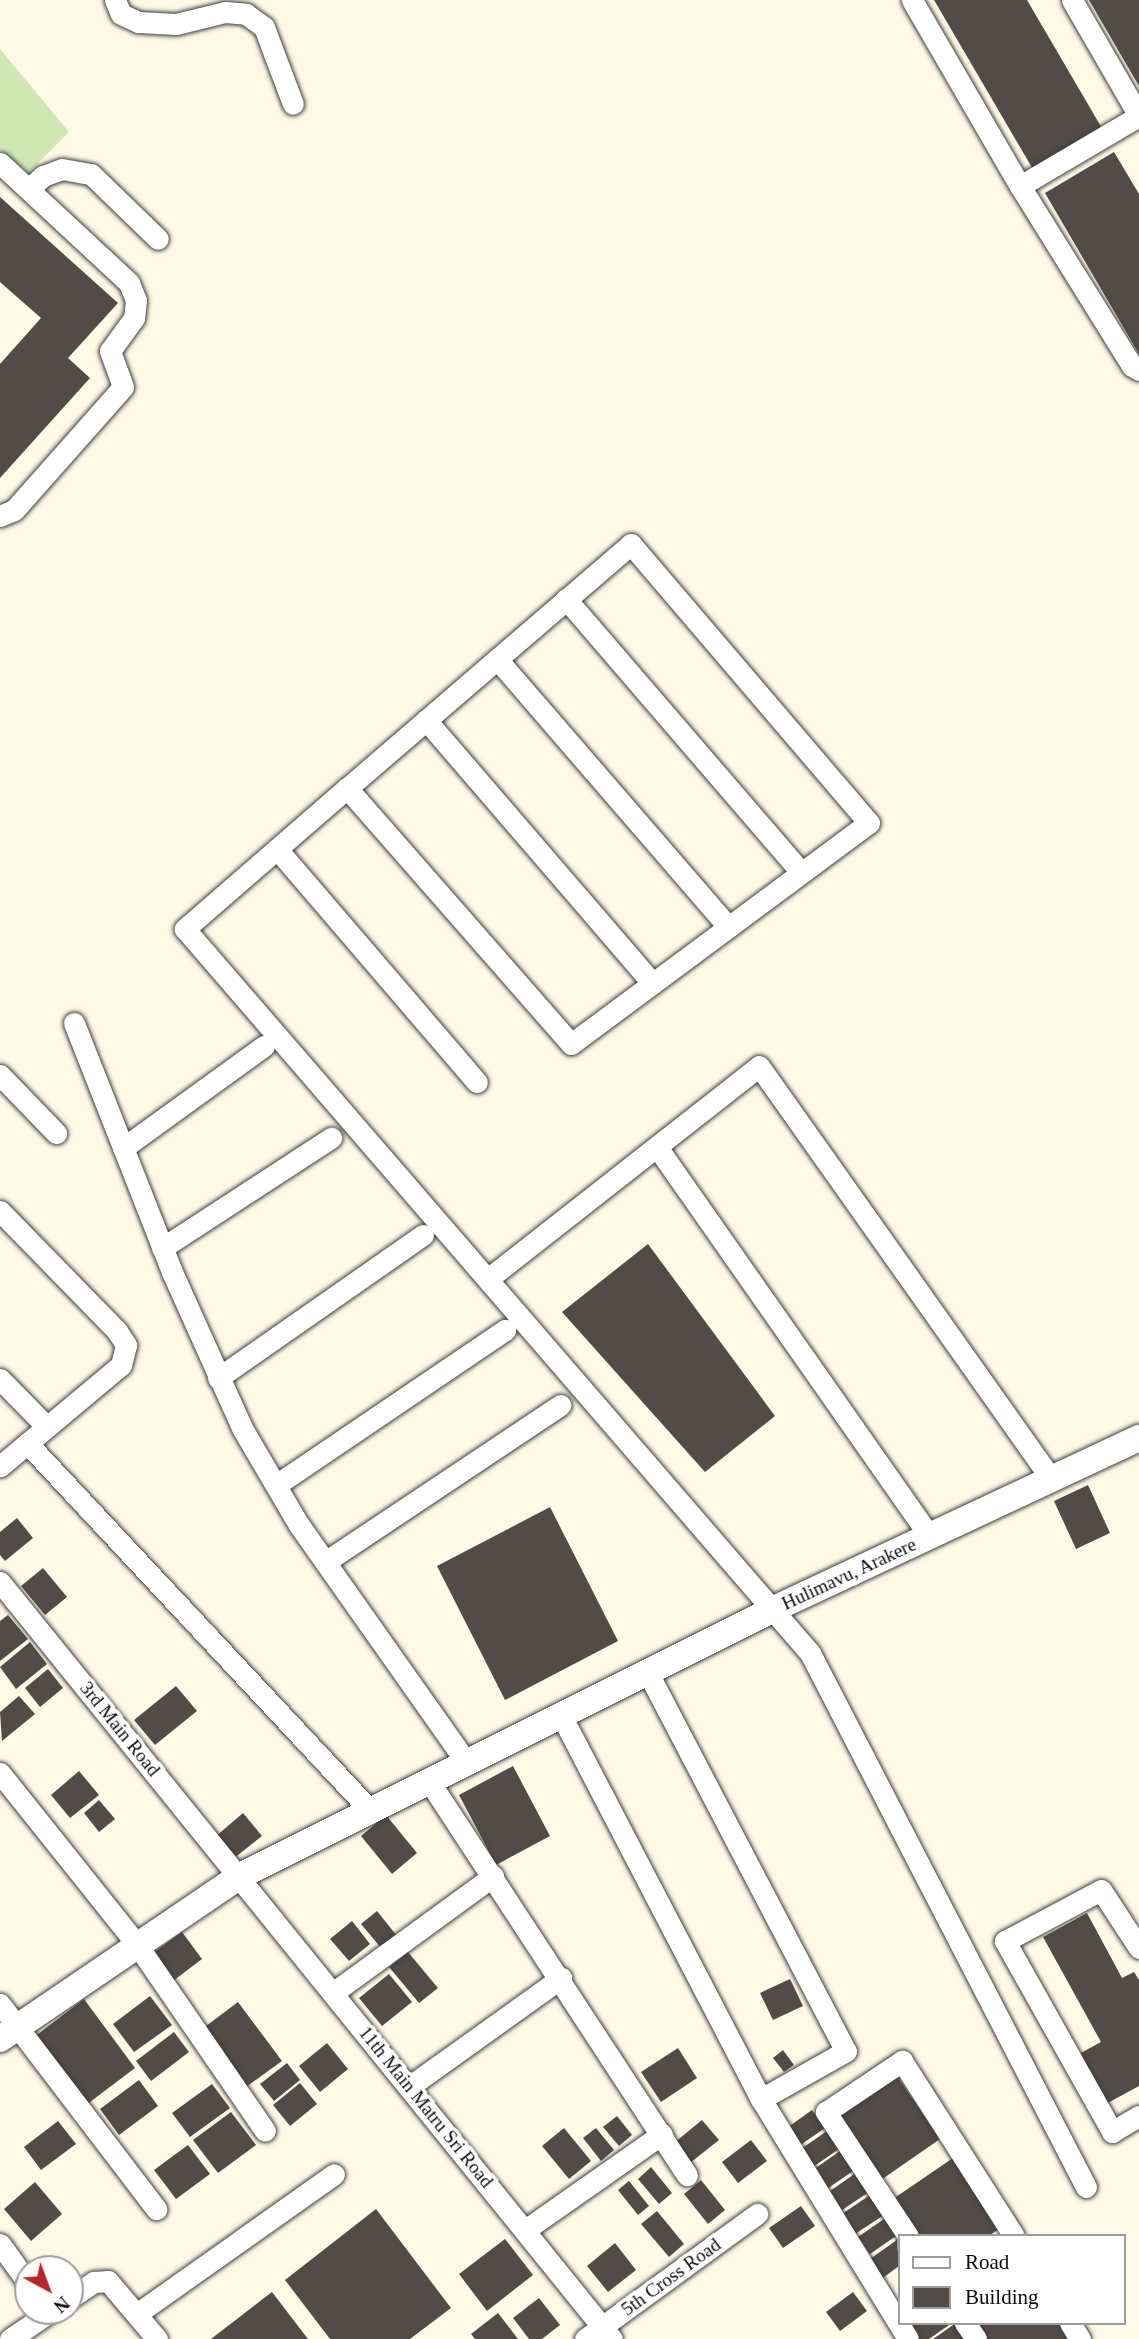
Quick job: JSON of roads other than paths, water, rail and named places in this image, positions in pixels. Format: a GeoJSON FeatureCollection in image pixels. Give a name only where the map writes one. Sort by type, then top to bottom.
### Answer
{"type":"FeatureCollection","features":[{"type":"Feature","properties":{"kind":"street"},"geometry":{"type":"LineString","coordinates":[[115,0],[121,14],[138,22],[176,24],[225,12],[246,13],[264,27],[293,104]]}},
{"type":"Feature","properties":{"kind":"street"},"geometry":{"type":"LineString","coordinates":[[912,0],[1020,186],[1132,366],[1139,370]]}},
{"type":"Feature","properties":{"kind":"street"},"geometry":{"type":"LineString","coordinates":[[1020,186],[1139,116],[1072,0]]}},
{"type":"Feature","properties":{"kind":"street"},"geometry":{"type":"LineString","coordinates":[[0,163],[129,283],[136,309],[110,351],[123,387],[14,510],[0,516]]}},
{"type":"Feature","properties":{"kind":"street"},"geometry":{"type":"LineString","coordinates":[[29,189],[43,176],[62,169],[91,174],[158,239]]}},
{"type":"Feature","properties":{"kind":"street"},"geometry":{"type":"LineString","coordinates":[[347,788],[571,1044],[869,823],[631,544],[347,788],[186,929],[776,1608],[835,1695],[1086,2187]]}},
{"type":"Feature","properties":{"kind":"street"},"geometry":{"type":"LineString","coordinates":[[566,599],[801,872]]}},
{"type":"Feature","properties":{"kind":"street"},"geometry":{"type":"LineString","coordinates":[[497,659],[728,927]]}},
{"type":"Feature","properties":{"kind":"street"},"geometry":{"type":"LineString","coordinates":[[426,720],[652,983]]}},
{"type":"Feature","properties":{"kind":"street"},"geometry":{"type":"LineString","coordinates":[[277,849],[477,1082]]}},
{"type":"Feature","properties":{"kind":"street"},"geometry":{"type":"LineString","coordinates":[[74,1023],[163,1248],[218,1378],[276,1485],[325,1562],[467,1763]]}},
{"type":"Feature","properties":{"kind":"street"},"geometry":{"type":"LineString","coordinates":[[123,1148],[264,1046]]}},
{"type":"Feature","properties":{"kind":"street"},"geometry":{"type":"LineString","coordinates":[[489,1278],[759,1066],[1052,1480]]}},
{"type":"Feature","properties":{"kind":"street"},"geometry":{"type":"LineString","coordinates":[[0,1075],[56,1133]]}},
{"type":"Feature","properties":{"kind":"street"},"geometry":{"type":"LineString","coordinates":[[163,1248],[331,1138]]}},
{"type":"Feature","properties":{"kind":"street"},"geometry":{"type":"LineString","coordinates":[[657,1147],[929,1536]]}},
{"type":"Feature","properties":{"kind":"street"},"geometry":{"type":"LineString","coordinates":[[0,1212],[117,1331],[125,1345],[121,1365],[0,1466]]}},
{"type":"Feature","properties":{"kind":"street"},"geometry":{"type":"LineString","coordinates":[[218,1378],[423,1235]]}},
{"type":"Feature","properties":{"kind":"street"},"geometry":{"type":"LineString","coordinates":[[276,1485],[505,1330]]}},
{"type":"Feature","properties":{"kind":"street"},"geometry":{"type":"LineString","coordinates":[[0,1379],[47,1427]]}},
{"type":"Feature","properties":{"kind":"street"},"geometry":{"type":"LineString","coordinates":[[325,1562],[560,1405]]}},
{"type":"Feature","properties":{"kind":"street","name":"Hulimavu, Arakere"},"geometry":{"type":"LineString","coordinates":[[9,2033],[240,1876],[776,1608],[1139,1438]]}},
{"type":"Feature","properties":{"kind":"street"},"geometry":{"type":"LineString","coordinates":[[27,1443],[370,1810]]}},
{"type":"Feature","properties":{"kind":"street","name":"3rd Main Road"},"geometry":{"type":"LineString","coordinates":[[0,1582],[240,1876]]}},
{"type":"Feature","properties":{"kind":"street"},"geometry":{"type":"LineString","coordinates":[[647,1671],[846,2051],[761,2099]]}},
{"type":"Feature","properties":{"kind":"street"},"geometry":{"type":"LineString","coordinates":[[561,1715],[761,2099],[898,2323]]}},
{"type":"Feature","properties":{"kind":"street"},"geometry":{"type":"LineString","coordinates":[[0,1773],[138,1946],[265,2131]]}},
{"type":"Feature","properties":{"kind":"street"},"geometry":{"type":"LineString","coordinates":[[429,1781],[561,1978],[687,2175]]}},
{"type":"Feature","properties":{"kind":"street","name":"11th Main Matru Sri Road"},"geometry":{"type":"LineString","coordinates":[[240,1876],[525,2230],[600,2335]]}},
{"type":"Feature","properties":{"kind":"street"},"geometry":{"type":"LineString","coordinates":[[334,1993],[493,1876]]}},
{"type":"Feature","properties":{"kind":"street"},"geometry":{"type":"LineString","coordinates":[[1139,1948],[1131,1943],[1101,1890],[1005,1941],[1112,2132],[1139,2116]]}},
{"type":"Feature","properties":{"kind":"street"},"geometry":{"type":"LineString","coordinates":[[410,2086],[561,1978]]}},
{"type":"Feature","properties":{"kind":"street"},"geometry":{"type":"LineString","coordinates":[[0,2004],[9,2033],[156,2209]]}},
{"type":"Feature","properties":{"kind":"street"},"geometry":{"type":"LineString","coordinates":[[907,2234],[826,2112],[902,2061],[1013,2234]]}},
{"type":"Feature","properties":{"kind":"street"},"geometry":{"type":"LineString","coordinates":[[525,2230],[662,2134]]}},
{"type":"Feature","properties":{"kind":"street"},"geometry":{"type":"LineString","coordinates":[[138,2313],[334,2174]]}},
{"type":"Feature","properties":{"kind":"street","name":"5th Cross Road"},"geometry":{"type":"LineString","coordinates":[[600,2335],[757,2214]]}},
{"type":"Feature","properties":{"kind":"street"},"geometry":{"type":"LineString","coordinates":[[0,2244],[14,2264]]}},
{"type":"Feature","properties":{"kind":"street"},"geometry":{"type":"LineString","coordinates":[[84,2289],[94,2282],[107,2281],[138,2313],[156,2339]]}},
{"type":"Feature","properties":{"kind":"street"},"geometry":{"type":"LineString","coordinates":[[10,2339],[30,2325]]}}]}
